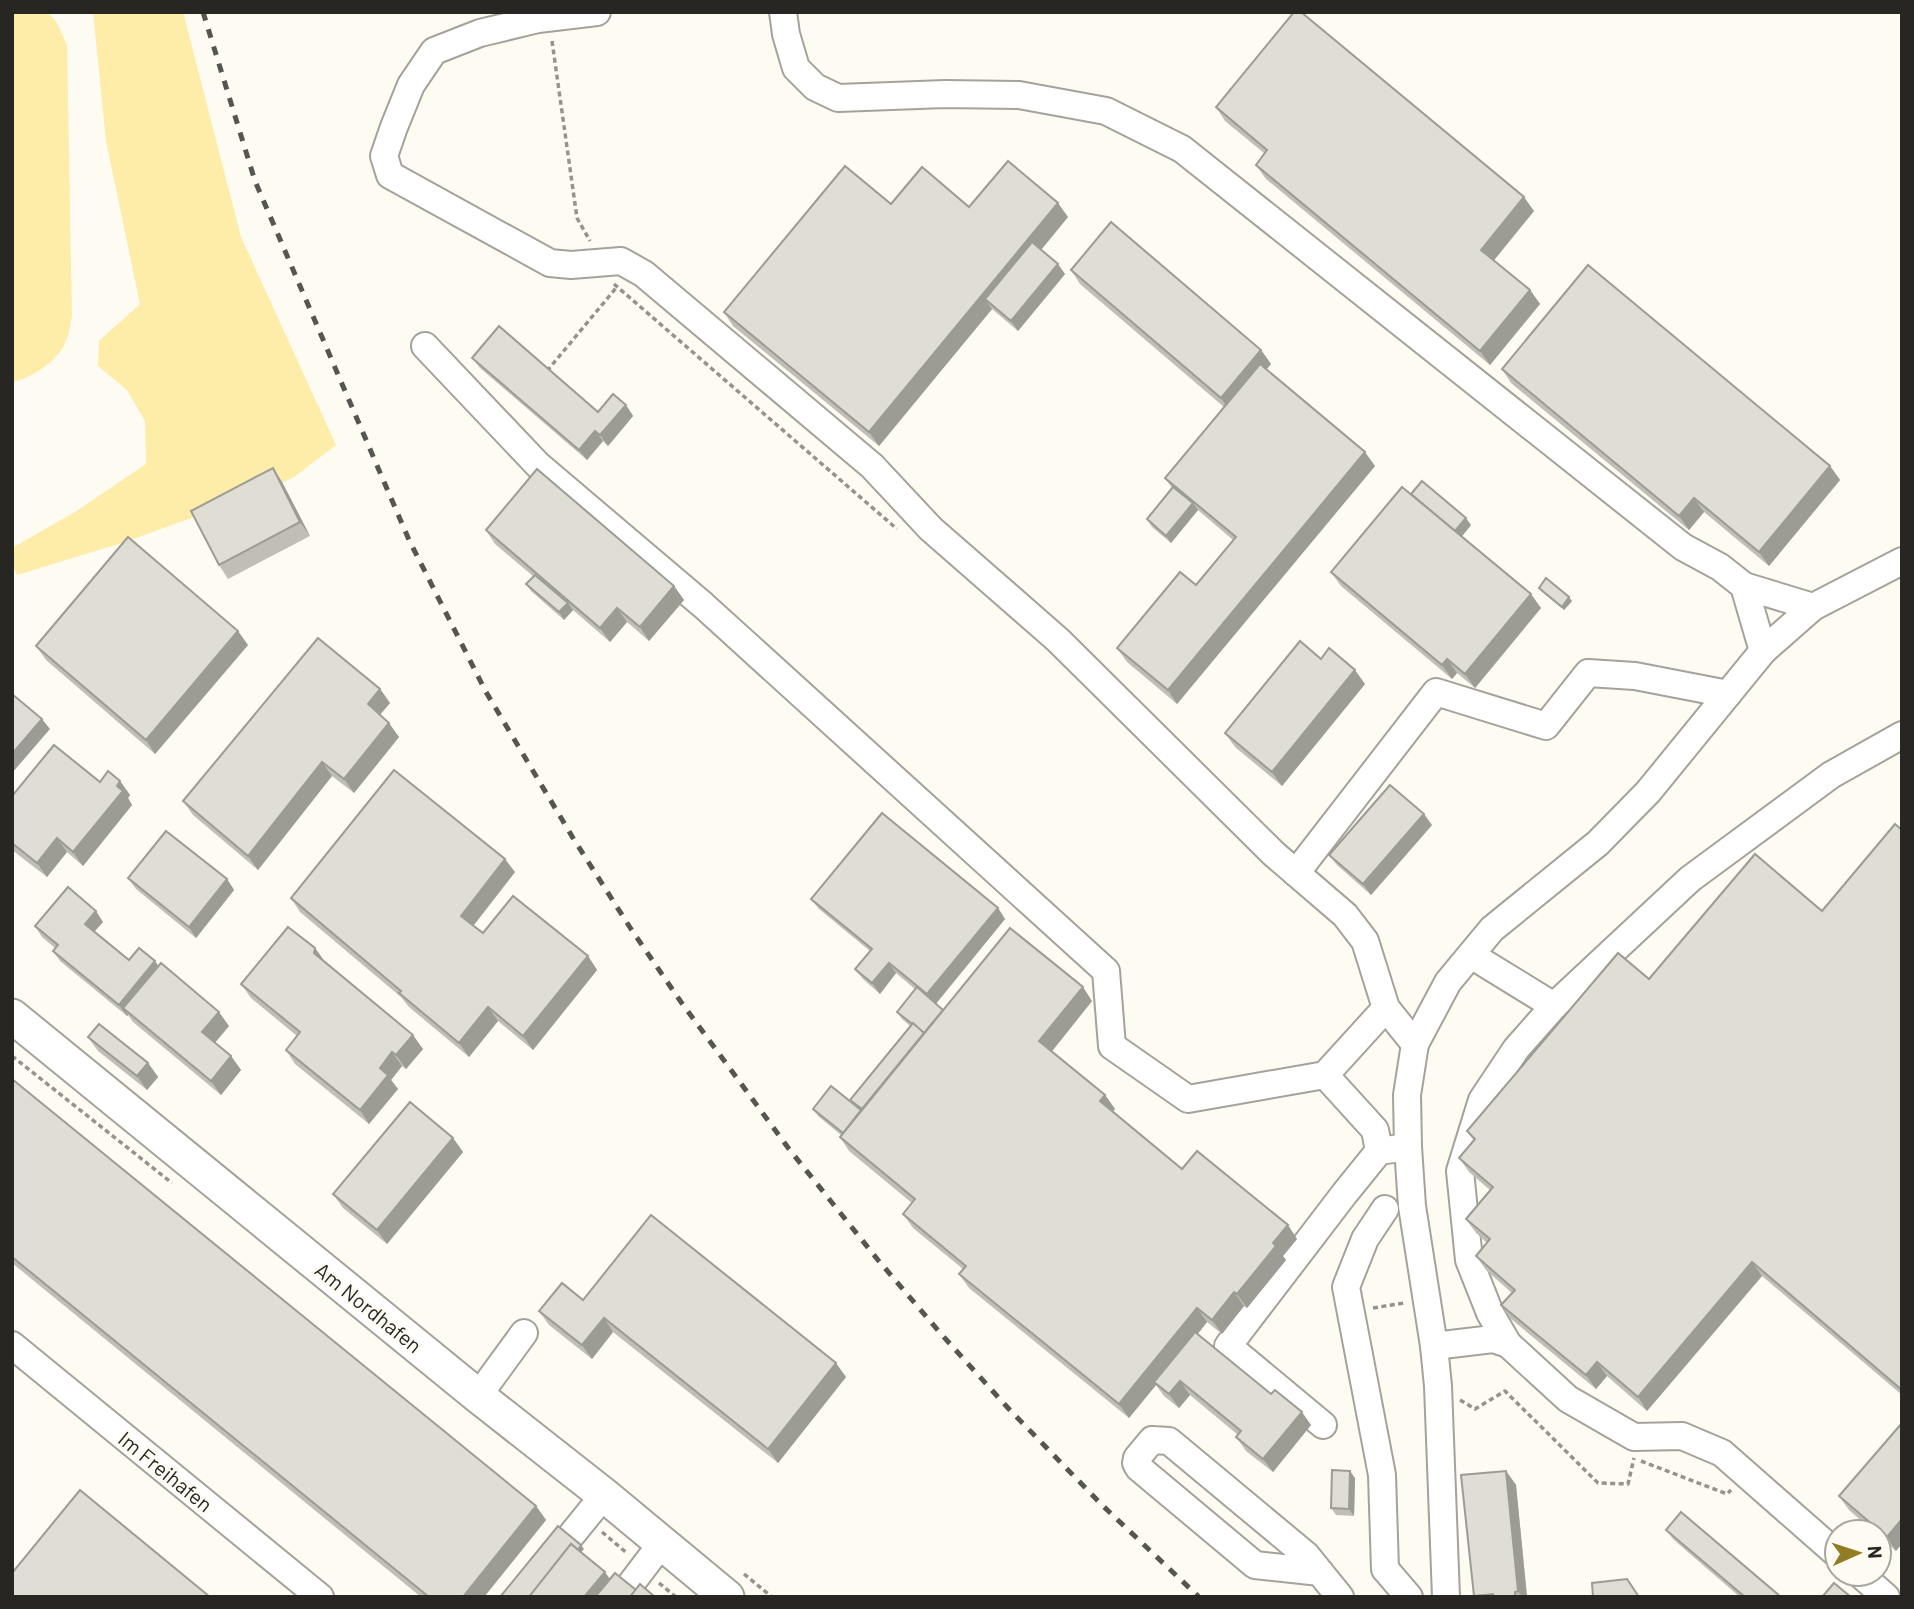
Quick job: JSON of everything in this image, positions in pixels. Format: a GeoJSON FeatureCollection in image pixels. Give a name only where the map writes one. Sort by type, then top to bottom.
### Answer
{"type":"FeatureCollection","features":[{"type":"Feature","properties":{"kind":"main road","name":"Am Nordhafen"},"geometry":{"type":"LineString","coordinates":[[12,1016],[478,1396],[595,1507],[653,1556],[727,1597]]}},
{"type":"Feature","properties":{"kind":"lane"},"geometry":{"type":"LineString","coordinates":[[597,12],[537,16],[480,33],[434,51],[411,85],[394,127],[384,156],[390,175],[550,263],[571,265],[621,261],[644,274],[872,466],[931,529],[1058,640],[1274,855],[1345,915],[1365,941],[1386,1008],[1415,1044]]}},
{"type":"Feature","properties":{"kind":"lane"},"geometry":{"type":"LineString","coordinates":[[783,12],[796,68],[814,87],[838,98],[945,94],[1019,95],[1105,111],[1182,149],[1683,547],[1720,567],[1744,586],[1813,607]]}},
{"type":"Feature","properties":{"kind":"lane"},"geometry":{"type":"LineString","coordinates":[[425,345],[538,465],[703,605],[1106,971],[1112,1046],[1188,1099],[1325,1075],[1386,1008]]}},
{"type":"Feature","properties":{"kind":"lane"},"geometry":{"type":"LineString","coordinates":[[1446,1597],[1438,1386],[1414,1220],[1408,1147],[1407,1096],[1415,1044],[1448,982],[1492,929],[1598,843],[1648,792],[1763,651],[1813,607],[1902,561]]}},
{"type":"Feature","properties":{"kind":"lane"},"geometry":{"type":"LineString","coordinates":[[1744,586],[1763,651]]}},
{"type":"Feature","properties":{"kind":"lane"},"geometry":{"type":"LineString","coordinates":[[1296,873],[1436,692],[1546,726],[1588,673],[1635,676],[1728,694]]}},
{"type":"Feature","properties":{"kind":"lane"},"geometry":{"type":"LineString","coordinates":[[1823,1542],[1722,1453],[1682,1436],[1634,1437],[1568,1399],[1508,1344],[1490,1313],[1469,1260],[1460,1171],[1482,1100],[1516,1049],[1554,1006],[1690,879],[1831,775],[1902,735]]}},
{"type":"Feature","properties":{"kind":"lane"},"geometry":{"type":"LineString","coordinates":[[1471,955],[1554,1006]]}},
{"type":"Feature","properties":{"kind":"lane"},"geometry":{"type":"LineString","coordinates":[[1325,1075],[1375,1130],[1379,1152]]}},
{"type":"Feature","properties":{"kind":"lane"},"geometry":{"type":"LineString","coordinates":[[1323,1425],[1228,1346],[1379,1152],[1408,1147]]}},
{"type":"Feature","properties":{"kind":"lane"},"geometry":{"type":"LineString","coordinates":[[1345,1193],[1365,1239]]}},
{"type":"Feature","properties":{"kind":"lane"},"geometry":{"type":"LineString","coordinates":[[1385,1209],[1365,1239],[1346,1287],[1382,1475],[1385,1569],[1409,1597]]}},
{"type":"Feature","properties":{"kind":"lane"},"geometry":{"type":"LineString","coordinates":[[478,1396],[524,1333]]}},
{"type":"Feature","properties":{"kind":"lane"},"geometry":{"type":"LineString","coordinates":[[1434,1346],[1493,1339],[1508,1344]]}},
{"type":"Feature","properties":{"kind":"lane","name":"Im Freihafen"},"geometry":{"type":"LineString","coordinates":[[12,1345],[320,1597]]}},
{"type":"Feature","properties":{"kind":"lane"},"geometry":{"type":"LineString","coordinates":[[1320,1572],[1255,1566],[1139,1468],[1137,1458],[1152,1440],[1169,1441],[1306,1555],[1320,1572],[1340,1597]]}},
{"type":"Feature","properties":{"kind":"lane"},"geometry":{"type":"LineString","coordinates":[[522,1597],[595,1507]]}},
{"type":"Feature","properties":{"kind":"lane"},"geometry":{"type":"LineString","coordinates":[[621,1597],[653,1556]]}},
{"type":"Feature","properties":{"kind":"path"},"geometry":{"type":"LineString","coordinates":[[547,372],[616,288]]}},
{"type":"Feature","properties":{"kind":"path"},"geometry":{"type":"LineString","coordinates":[[1438,1386],[1475,1409],[1505,1391],[1598,1483],[1628,1484],[1633,1458],[1727,1494],[1747,1476]]}},
{"type":"Feature","properties":{"kind":"path"},"geometry":{"type":"LineString","coordinates":[[595,1507],[653,1556],[676,1597]]}},
{"type":"Feature","properties":{"kind":"shaded area"},"geometry":{"type":"Polygon","coordinates":[[[12,12],[47,12],[56,21],[67,45],[72,316],[66,340],[56,356],[35,373],[12,382],[12,12]]]}},
{"type":"Feature","properties":{"kind":"shaded area"},"geometry":{"type":"Polygon","coordinates":[[[93,12],[183,12],[241,237],[336,445],[294,477],[263,492],[125,542],[17,575],[12,564],[12,548],[75,512],[146,464],[145,421],[127,390],[98,366],[99,341],[140,304],[106,141],[93,12]]]}},
{"type":"Feature","properties":{"kind":"building"},"geometry":{"type":"Polygon","coordinates":[[[1294,12],[1301,12],[1524,197],[1481,250],[1530,290],[1480,351],[1256,165],[1267,150],[1216,107],[1294,12]]]}},
{"type":"Feature","properties":{"kind":"building"},"geometry":{"type":"Polygon","coordinates":[[[1008,161],[1058,203],[869,432],[724,312],[845,166],[891,204],[922,167],[969,207],[1008,161]]]}},
{"type":"Feature","properties":{"kind":"building"},"geometry":{"type":"Polygon","coordinates":[[[1111,222],[1261,350],[1221,398],[1071,270],[1111,222]]]}},
{"type":"Feature","properties":{"kind":"building"},"geometry":{"type":"Polygon","coordinates":[[[1032,242],[1058,264],[1011,321],[985,299],[1032,242]]]}},
{"type":"Feature","properties":{"kind":"building"},"geometry":{"type":"Polygon","coordinates":[[[1588,265],[1830,466],[1759,552],[1694,498],[1679,516],[1502,369],[1588,265]]]}},
{"type":"Feature","properties":{"kind":"building"},"geometry":{"type":"Polygon","coordinates":[[[499,326],[598,412],[613,394],[626,405],[600,435],[595,431],[579,450],[472,358],[499,326]]]}},
{"type":"Feature","properties":{"kind":"building"},"geometry":{"type":"Polygon","coordinates":[[[1260,364],[1365,452],[1168,690],[1117,648],[1180,572],[1196,585],[1236,537],[1165,478],[1260,364]]]}},
{"type":"Feature","properties":{"kind":"building"},"geometry":{"type":"Polygon","coordinates":[[[273,468],[300,522],[219,565],[191,511],[273,468]]]}},
{"type":"Feature","properties":{"kind":"building"},"geometry":{"type":"Polygon","coordinates":[[[537,469],[674,586],[640,627],[617,608],[600,628],[486,530],[537,469]]]}},
{"type":"Feature","properties":{"kind":"building"},"geometry":{"type":"Polygon","coordinates":[[[1422,481],[1466,518],[1455,531],[1411,494],[1422,481]]]}},
{"type":"Feature","properties":{"kind":"building"},"geometry":{"type":"Polygon","coordinates":[[[1173,487],[1193,503],[1166,536],[1147,519],[1173,487]]]}},
{"type":"Feature","properties":{"kind":"building"},"geometry":{"type":"Polygon","coordinates":[[[1402,487],[1531,594],[1465,674],[1447,659],[1442,665],[1331,572],[1402,487]]]}},
{"type":"Feature","properties":{"kind":"building"},"geometry":{"type":"Polygon","coordinates":[[[128,537],[238,631],[146,740],[36,646],[128,537]]]}},
{"type":"Feature","properties":{"kind":"building"},"geometry":{"type":"Polygon","coordinates":[[[535,575],[568,603],[559,612],[526,584],[535,575]]]}},
{"type":"Feature","properties":{"kind":"building"},"geometry":{"type":"Polygon","coordinates":[[[1546,578],[1569,597],[1562,607],[1539,588],[1546,578]]]}},
{"type":"Feature","properties":{"kind":"building"},"geometry":{"type":"Polygon","coordinates":[[[318,638],[380,689],[368,704],[389,723],[344,779],[322,762],[248,856],[183,801],[318,638]]]}},
{"type":"Feature","properties":{"kind":"building"},"geometry":{"type":"Polygon","coordinates":[[[1300,641],[1321,659],[1329,648],[1355,670],[1272,772],[1225,733],[1300,641]]]}},
{"type":"Feature","properties":{"kind":"building"},"geometry":{"type":"Polygon","coordinates":[[[12,694],[42,719],[12,754],[12,694]]]}},
{"type":"Feature","properties":{"kind":"building"},"geometry":{"type":"Polygon","coordinates":[[[54,745],[100,782],[108,771],[120,781],[117,786],[123,791],[73,852],[57,838],[37,863],[12,843],[12,796],[54,745]]]}},
{"type":"Feature","properties":{"kind":"building"},"geometry":{"type":"Polygon","coordinates":[[[394,770],[505,859],[461,916],[483,933],[513,896],[588,956],[523,1036],[488,1007],[459,1043],[291,898],[394,770]]]}},
{"type":"Feature","properties":{"kind":"building"},"geometry":{"type":"Polygon","coordinates":[[[1390,785],[1424,814],[1363,884],[1329,855],[1390,785]]]}},
{"type":"Feature","properties":{"kind":"building"},"geometry":{"type":"Polygon","coordinates":[[[882,813],[998,908],[927,994],[889,963],[872,983],[855,969],[872,949],[811,899],[882,813]]]}},
{"type":"Feature","properties":{"kind":"building"},"geometry":{"type":"Polygon","coordinates":[[[1895,824],[1902,830],[1902,1390],[1752,1262],[1638,1397],[1597,1362],[1586,1375],[1501,1305],[1515,1290],[1476,1256],[1490,1239],[1466,1219],[1493,1187],[1459,1158],[1475,1139],[1467,1131],[1618,953],[1649,979],[1755,854],[1822,911],[1895,824]]]}},
{"type":"Feature","properties":{"kind":"building"},"geometry":{"type":"Polygon","coordinates":[[[166,831],[227,879],[189,927],[128,878],[166,831]]]}},
{"type":"Feature","properties":{"kind":"building"},"geometry":{"type":"Polygon","coordinates":[[[68,887],[96,911],[85,924],[129,960],[139,948],[155,961],[119,1005],[53,951],[58,945],[35,926],[68,887]]]}},
{"type":"Feature","properties":{"kind":"building"},"geometry":{"type":"Polygon","coordinates":[[[288,927],[315,948],[314,953],[413,1035],[396,1055],[392,1052],[380,1068],[388,1075],[360,1110],[286,1050],[300,1032],[241,984],[288,927]]]}},
{"type":"Feature","properties":{"kind":"building"},"geometry":{"type":"Polygon","coordinates":[[[1010,928],[1083,987],[1039,1041],[1105,1095],[1100,1101],[1182,1169],[1197,1151],[1288,1225],[1273,1243],[1276,1246],[1237,1294],[1234,1292],[1212,1320],[1197,1308],[1119,1404],[959,1274],[966,1266],[903,1214],[915,1199],[840,1137],[1010,928]]]}},
{"type":"Feature","properties":{"kind":"building"},"geometry":{"type":"Polygon","coordinates":[[[161,963],[219,1012],[202,1032],[231,1056],[211,1081],[123,1008],[161,963]]]}},
{"type":"Feature","properties":{"kind":"building"},"geometry":{"type":"Polygon","coordinates":[[[917,987],[943,1010],[924,1033],[897,1012],[917,987]]]}},
{"type":"Feature","properties":{"kind":"building"},"geometry":{"type":"Polygon","coordinates":[[[913,1023],[924,1033],[862,1109],[850,1100],[913,1023]]]}},
{"type":"Feature","properties":{"kind":"building"},"geometry":{"type":"Polygon","coordinates":[[[99,1024],[148,1063],[137,1076],[88,1037],[99,1024]]]}},
{"type":"Feature","properties":{"kind":"building"},"geometry":{"type":"Polygon","coordinates":[[[12,1079],[536,1506],[463,1597],[429,1597],[12,1257],[12,1079]]]}},
{"type":"Feature","properties":{"kind":"building"},"geometry":{"type":"Polygon","coordinates":[[[831,1086],[861,1110],[843,1133],[813,1109],[831,1086]]]}},
{"type":"Feature","properties":{"kind":"building"},"geometry":{"type":"Polygon","coordinates":[[[410,1102],[453,1138],[377,1230],[333,1194],[410,1102]]]}},
{"type":"Feature","properties":{"kind":"building"},"geometry":{"type":"Polygon","coordinates":[[[651,1215],[836,1363],[768,1449],[604,1318],[582,1345],[539,1311],[562,1283],[583,1300],[651,1215]]]}},
{"type":"Feature","properties":{"kind":"building"},"geometry":{"type":"Polygon","coordinates":[[[1195,1332],[1271,1394],[1275,1390],[1302,1412],[1263,1459],[1236,1437],[1241,1431],[1180,1381],[1169,1394],[1154,1382],[1195,1332]]]}},
{"type":"Feature","properties":{"kind":"building"},"geometry":{"type":"Polygon","coordinates":[[[1902,1423],[1902,1519],[1893,1530],[1893,1518],[1865,1518],[1839,1496],[1902,1423]]]}},
{"type":"Feature","properties":{"kind":"building"},"geometry":{"type":"Polygon","coordinates":[[[1332,1470],[1350,1471],[1349,1509],[1331,1508],[1332,1470]]]}},
{"type":"Feature","properties":{"kind":"building"},"geometry":{"type":"Polygon","coordinates":[[[1506,1471],[1518,1591],[1515,1592],[1515,1597],[1493,1597],[1493,1594],[1474,1596],[1461,1475],[1506,1471]]]}},
{"type":"Feature","properties":{"kind":"building"},"geometry":{"type":"Polygon","coordinates":[[[80,1490],[210,1597],[12,1597],[12,1573],[80,1490]]]}},
{"type":"Feature","properties":{"kind":"building"},"geometry":{"type":"Polygon","coordinates":[[[1681,1512],[1781,1597],[1745,1597],[1666,1530],[1681,1512]]]}},
{"type":"Feature","properties":{"kind":"building"},"geometry":{"type":"Polygon","coordinates":[[[558,1526],[581,1545],[578,1550],[571,1544],[529,1597],[500,1597],[558,1526]]]}},
{"type":"Feature","properties":{"kind":"building"},"geometry":{"type":"Polygon","coordinates":[[[571,1544],[605,1572],[584,1597],[529,1597],[571,1544]]]}},
{"type":"Feature","properties":{"kind":"building"},"geometry":{"type":"Polygon","coordinates":[[[615,1573],[636,1590],[630,1597],[595,1597],[615,1573]]]}},
{"type":"Feature","properties":{"kind":"building"},"geometry":{"type":"Polygon","coordinates":[[[1627,1579],[1639,1597],[1593,1597],[1592,1583],[1627,1579]]]}},
{"type":"Feature","properties":{"kind":"building"},"geometry":{"type":"Polygon","coordinates":[[[640,1584],[655,1597],[630,1597],[640,1584]]]}},
{"type":"Feature","properties":{"kind":"building"},"geometry":{"type":"Polygon","coordinates":[[[1830,1588],[1840,1588],[1851,1597],[1822,1597],[1830,1588]]]}},
{"type":"Feature","properties":{"kind":"railway"},"geometry":{"type":"LineString","coordinates":[[203,12],[255,181],[409,540],[486,692],[573,838],[681,1002],[789,1149],[878,1260],[1008,1408],[1102,1505],[1199,1597]]}}]}
